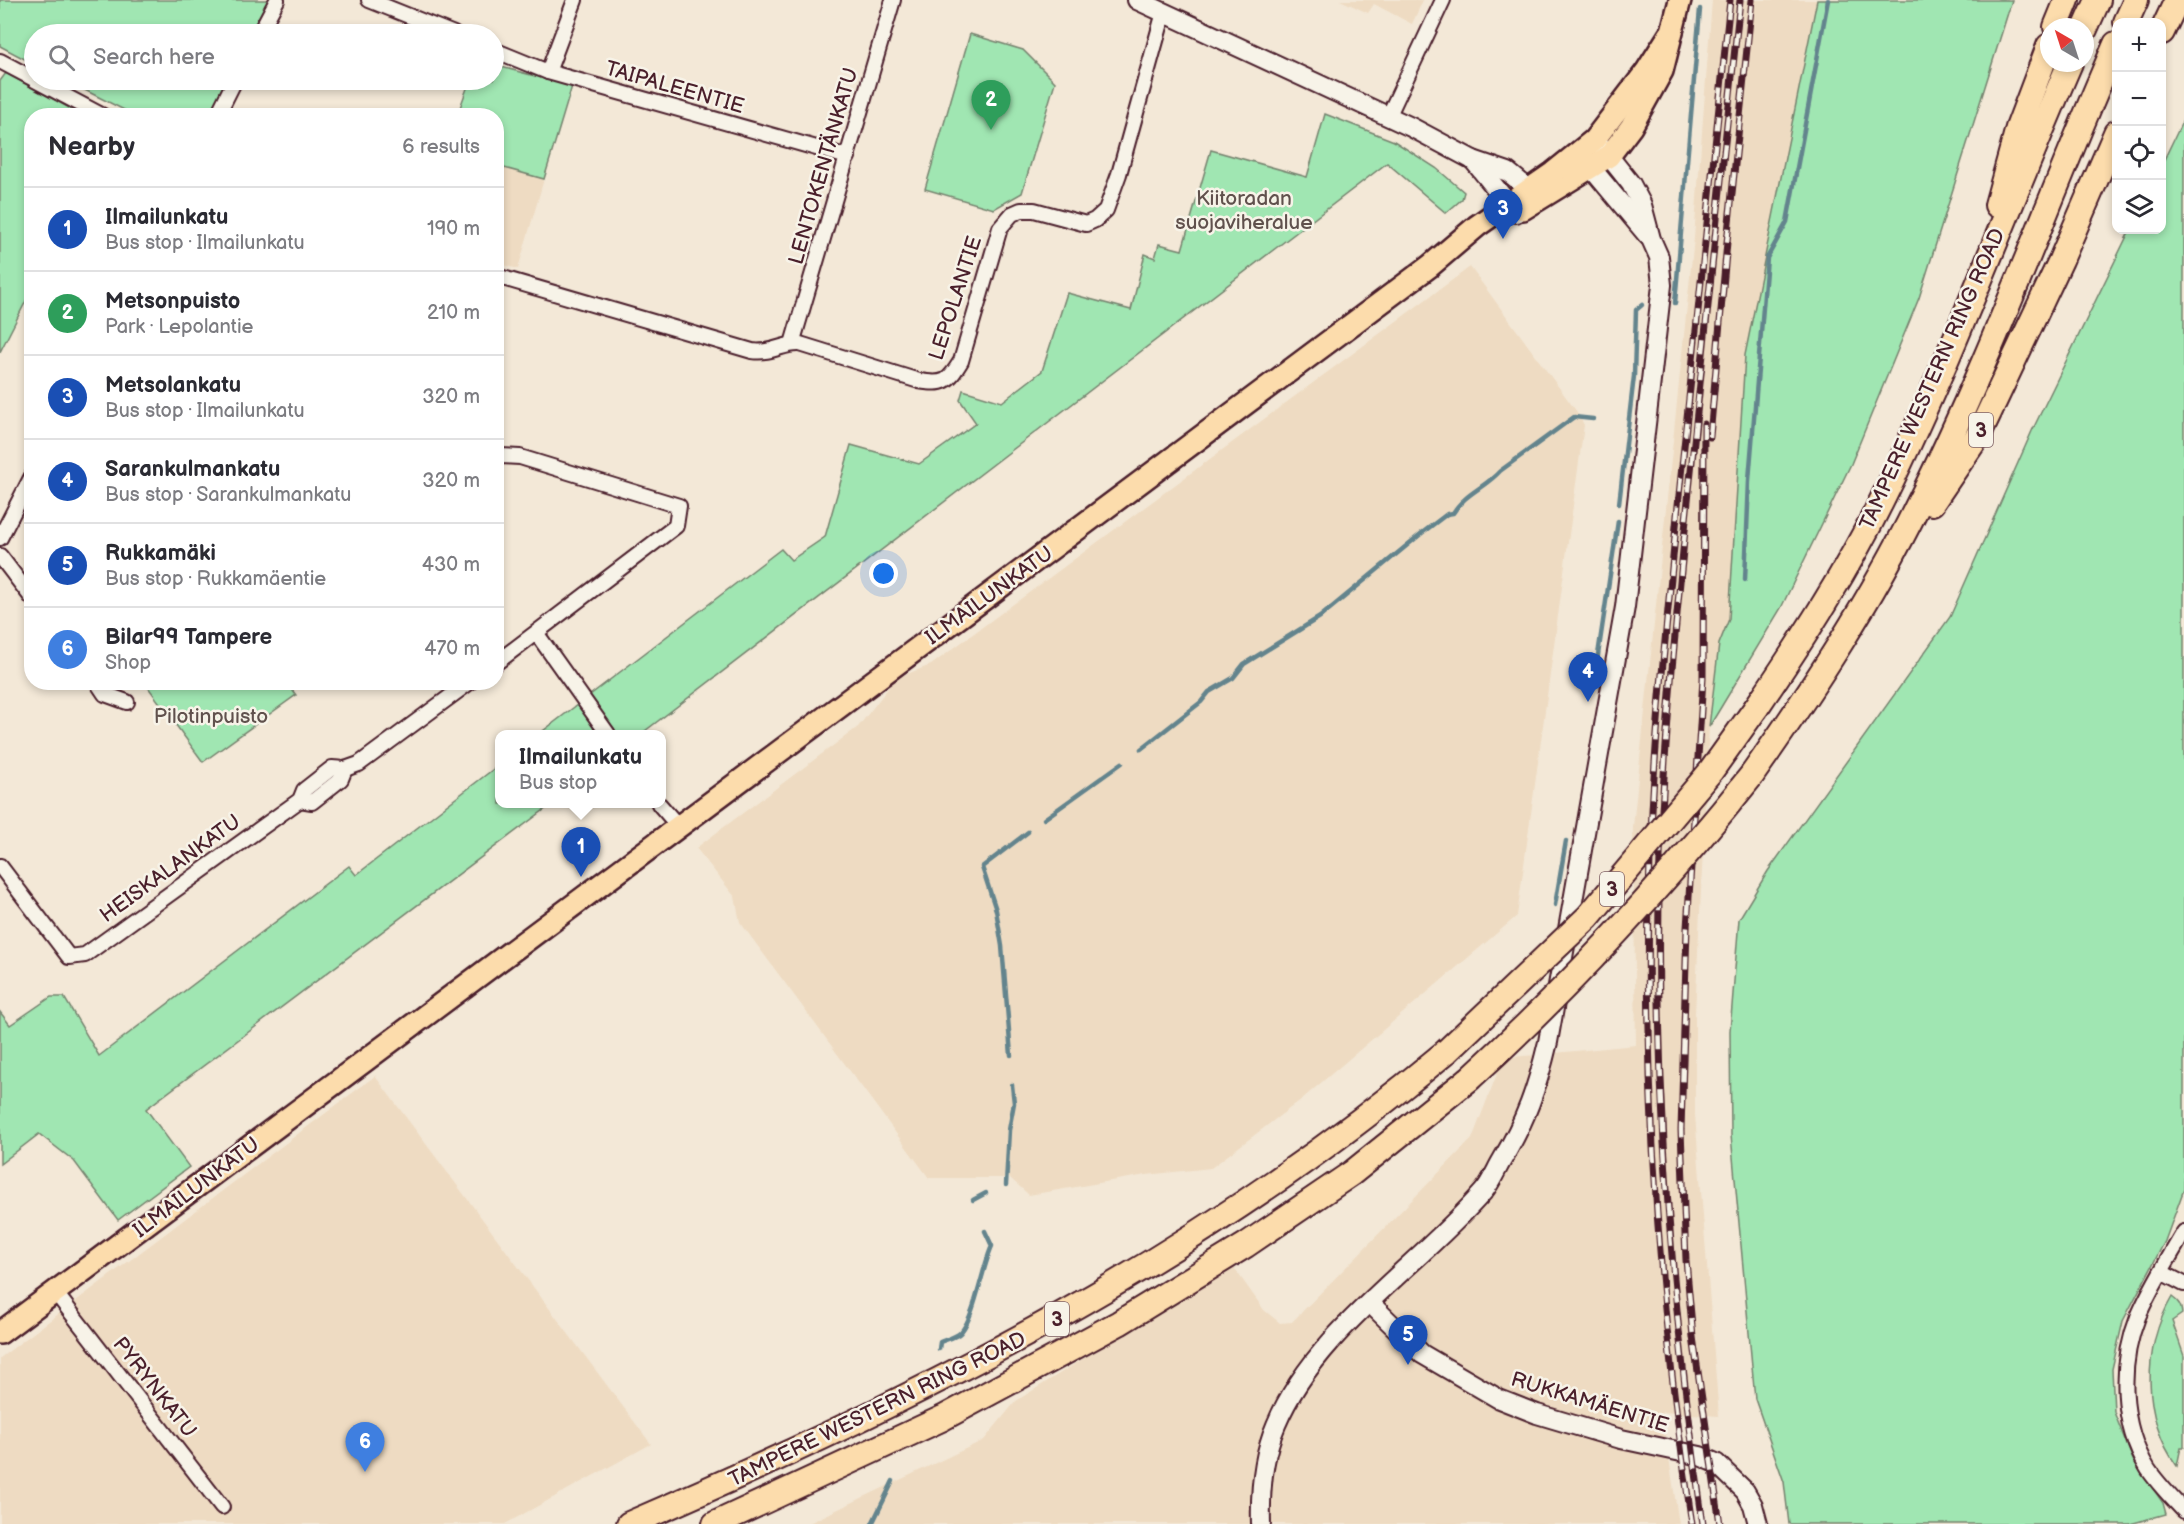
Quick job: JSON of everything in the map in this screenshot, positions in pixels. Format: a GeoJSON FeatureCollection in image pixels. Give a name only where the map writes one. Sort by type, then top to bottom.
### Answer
{"type":"FeatureCollection","features":[{"type":"Feature","properties":{"kind":"highway"},"geometry":{"type":"LineString","coordinates":[[2060,18],[2067,0]]}},
{"type":"Feature","properties":{"kind":"highway"},"geometry":{"type":"LineString","coordinates":[[2090,18],[2098,0]]}},
{"type":"Feature","properties":{"kind":"highway"},"geometry":{"type":"LineString","coordinates":[[2128,18],[2136,0]]}},
{"type":"Feature","properties":{"kind":"highway"},"geometry":{"type":"LineString","coordinates":[[2166,23],[2177,0]]}},
{"type":"Feature","properties":{"kind":"highway"},"geometry":{"type":"LineString","coordinates":[[2166,40],[2184,19]]}},
{"type":"Feature","properties":{"kind":"highway","name":"TAMPERE WESTERN RING ROAD"},"geometry":{"type":"LineString","coordinates":[[715,1524],[943,1418],[1119,1323],[1246,1245],[1352,1173],[1469,1079],[1534,1019],[1616,935],[1708,830],[1752,775],[1826,669],[1875,586],[1918,506],[1968,397],[2112,54]]}},
{"type":"Feature","properties":{"kind":"highway","name":"3"},"geometry":{"type":"LineString","coordinates":[[1968,311],[2018,128],[2040,70]]}},
{"type":"Feature","properties":{"kind":"highway","name":"TAMPERE WESTERN RING ROAD"},"geometry":{"type":"LineString","coordinates":[[629,1524],[760,1467],[935,1384],[1030,1334],[1223,1219],[1332,1144],[1447,1051],[1588,917],[1712,771],[1803,638],[1885,495],[1968,311],[2066,72]]}},
{"type":"Feature","properties":{"kind":"highway","name":"3"},"geometry":{"type":"LineString","coordinates":[[1875,586],[1979,434],[2061,260],[2112,142]]}},
{"type":"Feature","properties":{"kind":"main road"},"geometry":{"type":"LineString","coordinates":[[1137,0],[1388,117],[1473,160],[1508,172],[1533,195]]}},
{"type":"Feature","properties":{"kind":"main road"},"geometry":{"type":"LineString","coordinates":[[1261,1524],[1264,1469],[1275,1427],[1307,1371],[1370,1304],[1484,1190],[1524,1123],[1538,1083],[1548,1042],[1625,607],[1662,285],[1659,257],[1651,240],[1588,153],[1670,34],[1680,0]]}},
{"type":"Feature","properties":{"kind":"main road","name":"ILMAILUNKATU"},"geometry":{"type":"LineString","coordinates":[[0,1333],[1430,266],[1533,195],[1588,153],[1609,156],[1631,127],[1662,71],[1670,34]]}},
{"type":"Feature","properties":{"kind":"main road"},"geometry":{"type":"LineString","coordinates":[[1609,156],[1642,205],[1651,240]]}},
{"type":"Feature","properties":{"kind":"main road"},"geometry":{"type":"LineString","coordinates":[[1473,160],[1512,208]]}},
{"type":"Feature","properties":{"kind":"main road","name":"RUKKAMÄENTIE"},"geometry":{"type":"LineString","coordinates":[[1370,1304],[1422,1354],[1499,1399],[1537,1414],[1621,1439],[1700,1456],[1716,1463],[1745,1491],[1753,1506],[1758,1524]]}},
{"type":"Feature","properties":{"kind":"street"},"geometry":{"type":"LineString","coordinates":[[264,24],[277,0]]}},
{"type":"Feature","properties":{"kind":"street"},"geometry":{"type":"LineString","coordinates":[[369,0],[429,24]]}},
{"type":"Feature","properties":{"kind":"street"},"geometry":{"type":"LineString","coordinates":[[548,72],[575,0]]}},
{"type":"Feature","properties":{"kind":"street","name":"LENTOKENTÄNKATU"},"geometry":{"type":"LineString","coordinates":[[792,344],[893,0]]}},
{"type":"Feature","properties":{"kind":"street"},"geometry":{"type":"LineString","coordinates":[[1388,117],[1443,0]]}},
{"type":"Feature","properties":{"kind":"street","name":"LEPOLANTIE"},"geometry":{"type":"LineString","coordinates":[[504,278],[752,351],[765,353],[792,344],[813,348],[919,381],[936,384],[950,379],[961,361],[1000,228],[1012,214],[1021,210],[1034,210],[1086,224],[1095,220],[1106,210],[1122,164],[1164,12]]}},
{"type":"Feature","properties":{"kind":"street","name":"TAIPALEENTIE"},"geometry":{"type":"LineString","coordinates":[[504,55],[548,72],[848,157]]}},
{"type":"Feature","properties":{"kind":"street"},"geometry":{"type":"LineString","coordinates":[[0,61],[24,73]]}},
{"type":"Feature","properties":{"kind":"street"},"geometry":{"type":"LineString","coordinates":[[55,90],[88,108]]}},
{"type":"Feature","properties":{"kind":"street"},"geometry":{"type":"LineString","coordinates":[[221,108],[231,90]]}},
{"type":"Feature","properties":{"kind":"street"},"geometry":{"type":"LineString","coordinates":[[504,456],[520,457],[679,506],[676,526],[504,657]]}},
{"type":"Feature","properties":{"kind":"street"},"geometry":{"type":"LineString","coordinates":[[0,538],[24,492]]}},
{"type":"Feature","properties":{"kind":"street"},"geometry":{"type":"LineString","coordinates":[[0,556],[24,588]]}},
{"type":"Feature","properties":{"kind":"street"},"geometry":{"type":"LineString","coordinates":[[537,634],[604,730]]}},
{"type":"Feature","properties":{"kind":"street"},"geometry":{"type":"LineString","coordinates":[[102,690],[105,694],[127,702]]}},
{"type":"Feature","properties":{"kind":"street","name":"HEISKALANKATU"},"geometry":{"type":"LineString","coordinates":[[0,866],[69,957],[85,955],[300,800],[304,790],[332,768],[345,769],[359,764],[459,690]]}},
{"type":"Feature","properties":{"kind":"street"},"geometry":{"type":"LineString","coordinates":[[662,808],[679,827]]}},
{"type":"Feature","properties":{"kind":"street"},"geometry":{"type":"LineString","coordinates":[[2184,1232],[2137,1319],[2126,1363],[2130,1427],[2140,1454],[2158,1482],[2184,1511]]}},
{"type":"Feature","properties":{"kind":"street"},"geometry":{"type":"LineString","coordinates":[[2161,1272],[2184,1284]]}},
{"type":"Feature","properties":{"kind":"street","name":"PYRYNKATU"},"geometry":{"type":"LineString","coordinates":[[55,1292],[222,1507]]}},
{"type":"Feature","properties":{"kind":"shaded area"},"geometry":{"type":"Polygon","coordinates":[[[1340,0],[1423,0],[1412,24],[1374,4],[1368,13],[1340,0]]]}},
{"type":"Feature","properties":{"kind":"shaded area"},"geometry":{"type":"Polygon","coordinates":[[[1712,0],[1817,0],[1745,355],[1729,619],[1719,644],[1709,727],[1695,1014],[1695,1115],[1719,1416],[1662,1412],[1679,1524],[807,1524],[984,1440],[1016,1401],[1232,1265],[1264,1310],[1280,1323],[1292,1322],[1472,1139],[1503,1058],[1636,1045],[1633,827],[1694,238],[1712,0]]]}},
{"type":"Feature","properties":{"kind":"shaded area"},"geometry":{"type":"Polygon","coordinates":[[[504,168],[544,179],[518,269],[504,265],[504,168]]]}},
{"type":"Feature","properties":{"kind":"shaded area"},"geometry":{"type":"Polygon","coordinates":[[[1470,267],[1577,412],[1584,425],[1517,916],[1302,1099],[1211,1168],[1146,1175],[1029,1195],[1010,1178],[929,1178],[740,922],[735,897],[696,848],[858,727],[896,678],[931,665],[1470,267]]]}},
{"type":"Feature","properties":{"kind":"shaded area"},"geometry":{"type":"Polygon","coordinates":[[[375,1076],[651,1444],[505,1524],[0,1524],[0,1358],[375,1076]]]}},
{"type":"Feature","properties":{"kind":"green space"},"geometry":{"type":"Polygon","coordinates":[[[0,0],[272,0],[259,24],[24,24],[24,59],[0,46],[0,0]]]}},
{"type":"Feature","properties":{"kind":"green space"},"geometry":{"type":"Polygon","coordinates":[[[1817,0],[2012,0],[1919,298],[1851,464],[1781,608],[1709,727],[1719,644],[1729,619],[1745,355],[1817,0]]]}},
{"type":"Feature","properties":{"kind":"green space"},"geometry":{"type":"Polygon","coordinates":[[[970,34],[1023,50],[1055,82],[1022,193],[994,209],[925,189],[970,34]]]}},
{"type":"Feature","properties":{"kind":"green space"},"geometry":{"type":"Polygon","coordinates":[[[504,68],[572,86],[544,179],[504,168],[504,108],[460,108],[466,90],[504,90],[504,68]]]}},
{"type":"Feature","properties":{"kind":"green space"},"geometry":{"type":"Polygon","coordinates":[[[6,73],[24,83],[24,90],[37,90],[69,108],[24,108],[24,305],[0,352],[0,81],[6,73]]]}},
{"type":"Feature","properties":{"kind":"green space"},"geometry":{"type":"Polygon","coordinates":[[[85,90],[226,90],[216,108],[120,108],[85,90]]]}},
{"type":"Feature","properties":{"kind":"green space","name":"Kiitoradan suojaviheralue"},"geometry":{"type":"Polygon","coordinates":[[[1325,114],[1394,141],[1436,168],[1464,192],[1462,199],[1446,213],[1387,163],[646,730],[544,730],[781,549],[791,560],[825,537],[851,445],[919,464],[976,423],[960,400],[963,390],[1002,402],[1042,371],[1067,293],[1131,310],[1145,254],[1155,258],[1159,244],[1182,250],[1211,150],[1307,177],[1325,114]]]}},
{"type":"Feature","properties":{"kind":"green space"},"geometry":{"type":"Polygon","coordinates":[[[2184,118],[2184,1189],[2165,1241],[2123,1321],[2112,1369],[2114,1412],[2133,1460],[2163,1503],[2166,1514],[2130,1524],[1789,1524],[1784,1482],[1755,1399],[1731,1135],[1730,1031],[1739,919],[1768,871],[1950,617],[2032,431],[2128,234],[2166,234],[2166,156],[2184,118]]]}},
{"type":"Feature","properties":{"kind":"green space","name":"Pilotinpuisto"},"geometry":{"type":"Polygon","coordinates":[[[150,690],[292,690],[296,695],[203,762],[150,690]]]}},
{"type":"Feature","properties":{"kind":"green space"},"geometry":{"type":"Polygon","coordinates":[[[495,768],[495,808],[547,808],[146,1109],[189,1167],[118,1220],[74,1161],[39,1134],[0,1164],[0,1012],[10,1025],[51,997],[64,997],[99,1056],[349,866],[356,875],[495,768]]]}},
{"type":"Feature","properties":{"kind":"green space"},"geometry":{"type":"Polygon","coordinates":[[[2172,1297],[2182,1311],[2182,1314],[2172,1321],[2184,1356],[2184,1447],[2181,1447],[2177,1466],[2157,1426],[2150,1383],[2155,1338],[2172,1297]]]}},
{"type":"Feature","properties":{"kind":"waterway"},"geometry":{"type":"LineString","coordinates":[[1745,580],[1749,480],[1767,258],[1787,222],[1828,0]]}},
{"type":"Feature","properties":{"kind":"waterway"},"geometry":{"type":"LineString","coordinates":[[1675,303],[1700,9]]}},
{"type":"Feature","properties":{"kind":"waterway"},"geometry":{"type":"LineString","coordinates":[[1619,504],[1634,376],[1636,310],[1642,305]]}},
{"type":"Feature","properties":{"kind":"waterway"},"geometry":{"type":"LineString","coordinates":[[1141,749],[1201,702],[1209,692],[1233,678],[1244,664],[1320,617],[1422,533],[1447,514],[1453,513],[1463,501],[1500,471],[1574,417],[1593,419]]}},
{"type":"Feature","properties":{"kind":"waterway"},"geometry":{"type":"LineString","coordinates":[[1595,675],[1618,521]]}},
{"type":"Feature","properties":{"kind":"waterway"},"geometry":{"type":"LineString","coordinates":[[1044,819],[1122,763]]}},
{"type":"Feature","properties":{"kind":"waterway"},"geometry":{"type":"LineString","coordinates":[[1011,1055],[1002,946],[996,910],[982,867],[1028,832]]}},
{"type":"Feature","properties":{"kind":"waterway"},"geometry":{"type":"LineString","coordinates":[[1555,905],[1566,841]]}},
{"type":"Feature","properties":{"kind":"waterway"},"geometry":{"type":"LineString","coordinates":[[1006,1185],[1009,1130],[1014,1103],[1012,1085]]}},
{"type":"Feature","properties":{"kind":"waterway"},"geometry":{"type":"LineString","coordinates":[[973,1200],[986,1193]]}},
{"type":"Feature","properties":{"kind":"waterway"},"geometry":{"type":"LineString","coordinates":[[939,1349],[940,1342],[961,1332],[970,1315],[992,1246],[985,1231]]}},
{"type":"Feature","properties":{"kind":"waterway"},"geometry":{"type":"LineString","coordinates":[[872,1524],[893,1481]]}},
{"type":"Feature","properties":{"kind":"railway"},"geometry":{"type":"LineString","coordinates":[[1692,1524],[1670,1358],[1656,1192],[1649,1024],[1650,857],[1665,637],[1730,0]]}},
{"type":"Feature","properties":{"kind":"railway"},"geometry":{"type":"LineString","coordinates":[[1703,1524],[1682,1358],[1667,1192],[1659,1025],[1660,857],[1667,731],[1678,604],[1740,0]]}},
{"type":"Feature","properties":{"kind":"railway"},"geometry":{"type":"LineString","coordinates":[[1710,437],[1752,0]]}},
{"type":"Feature","properties":{"kind":"railway"},"geometry":{"type":"LineString","coordinates":[[1704,424],[1703,679],[1687,928],[1681,1130],[1686,1260],[1693,1337],[1720,1524]]}},
{"type":"Feature","properties":{"kind":"place","name":"Metsonpuisto"},"geometry":{"type":"Point","coordinates":[991,130]}},
{"type":"Feature","properties":{"kind":"place","name":"Metsolankatu"},"geometry":{"type":"Point","coordinates":[1503,239]}},
{"type":"Feature","properties":{"kind":"place","name":"Sarankulmankatu"},"geometry":{"type":"Point","coordinates":[1588,702]}},
{"type":"Feature","properties":{"kind":"place","name":"Ilmailunkatu"},"geometry":{"type":"Point","coordinates":[581,877]}},
{"type":"Feature","properties":{"kind":"place","name":"Rukkamäki"},"geometry":{"type":"Point","coordinates":[1408,1365]}},
{"type":"Feature","properties":{"kind":"place","name":"Bilar99 Tampere"},"geometry":{"type":"Point","coordinates":[365,1472]}}]}
